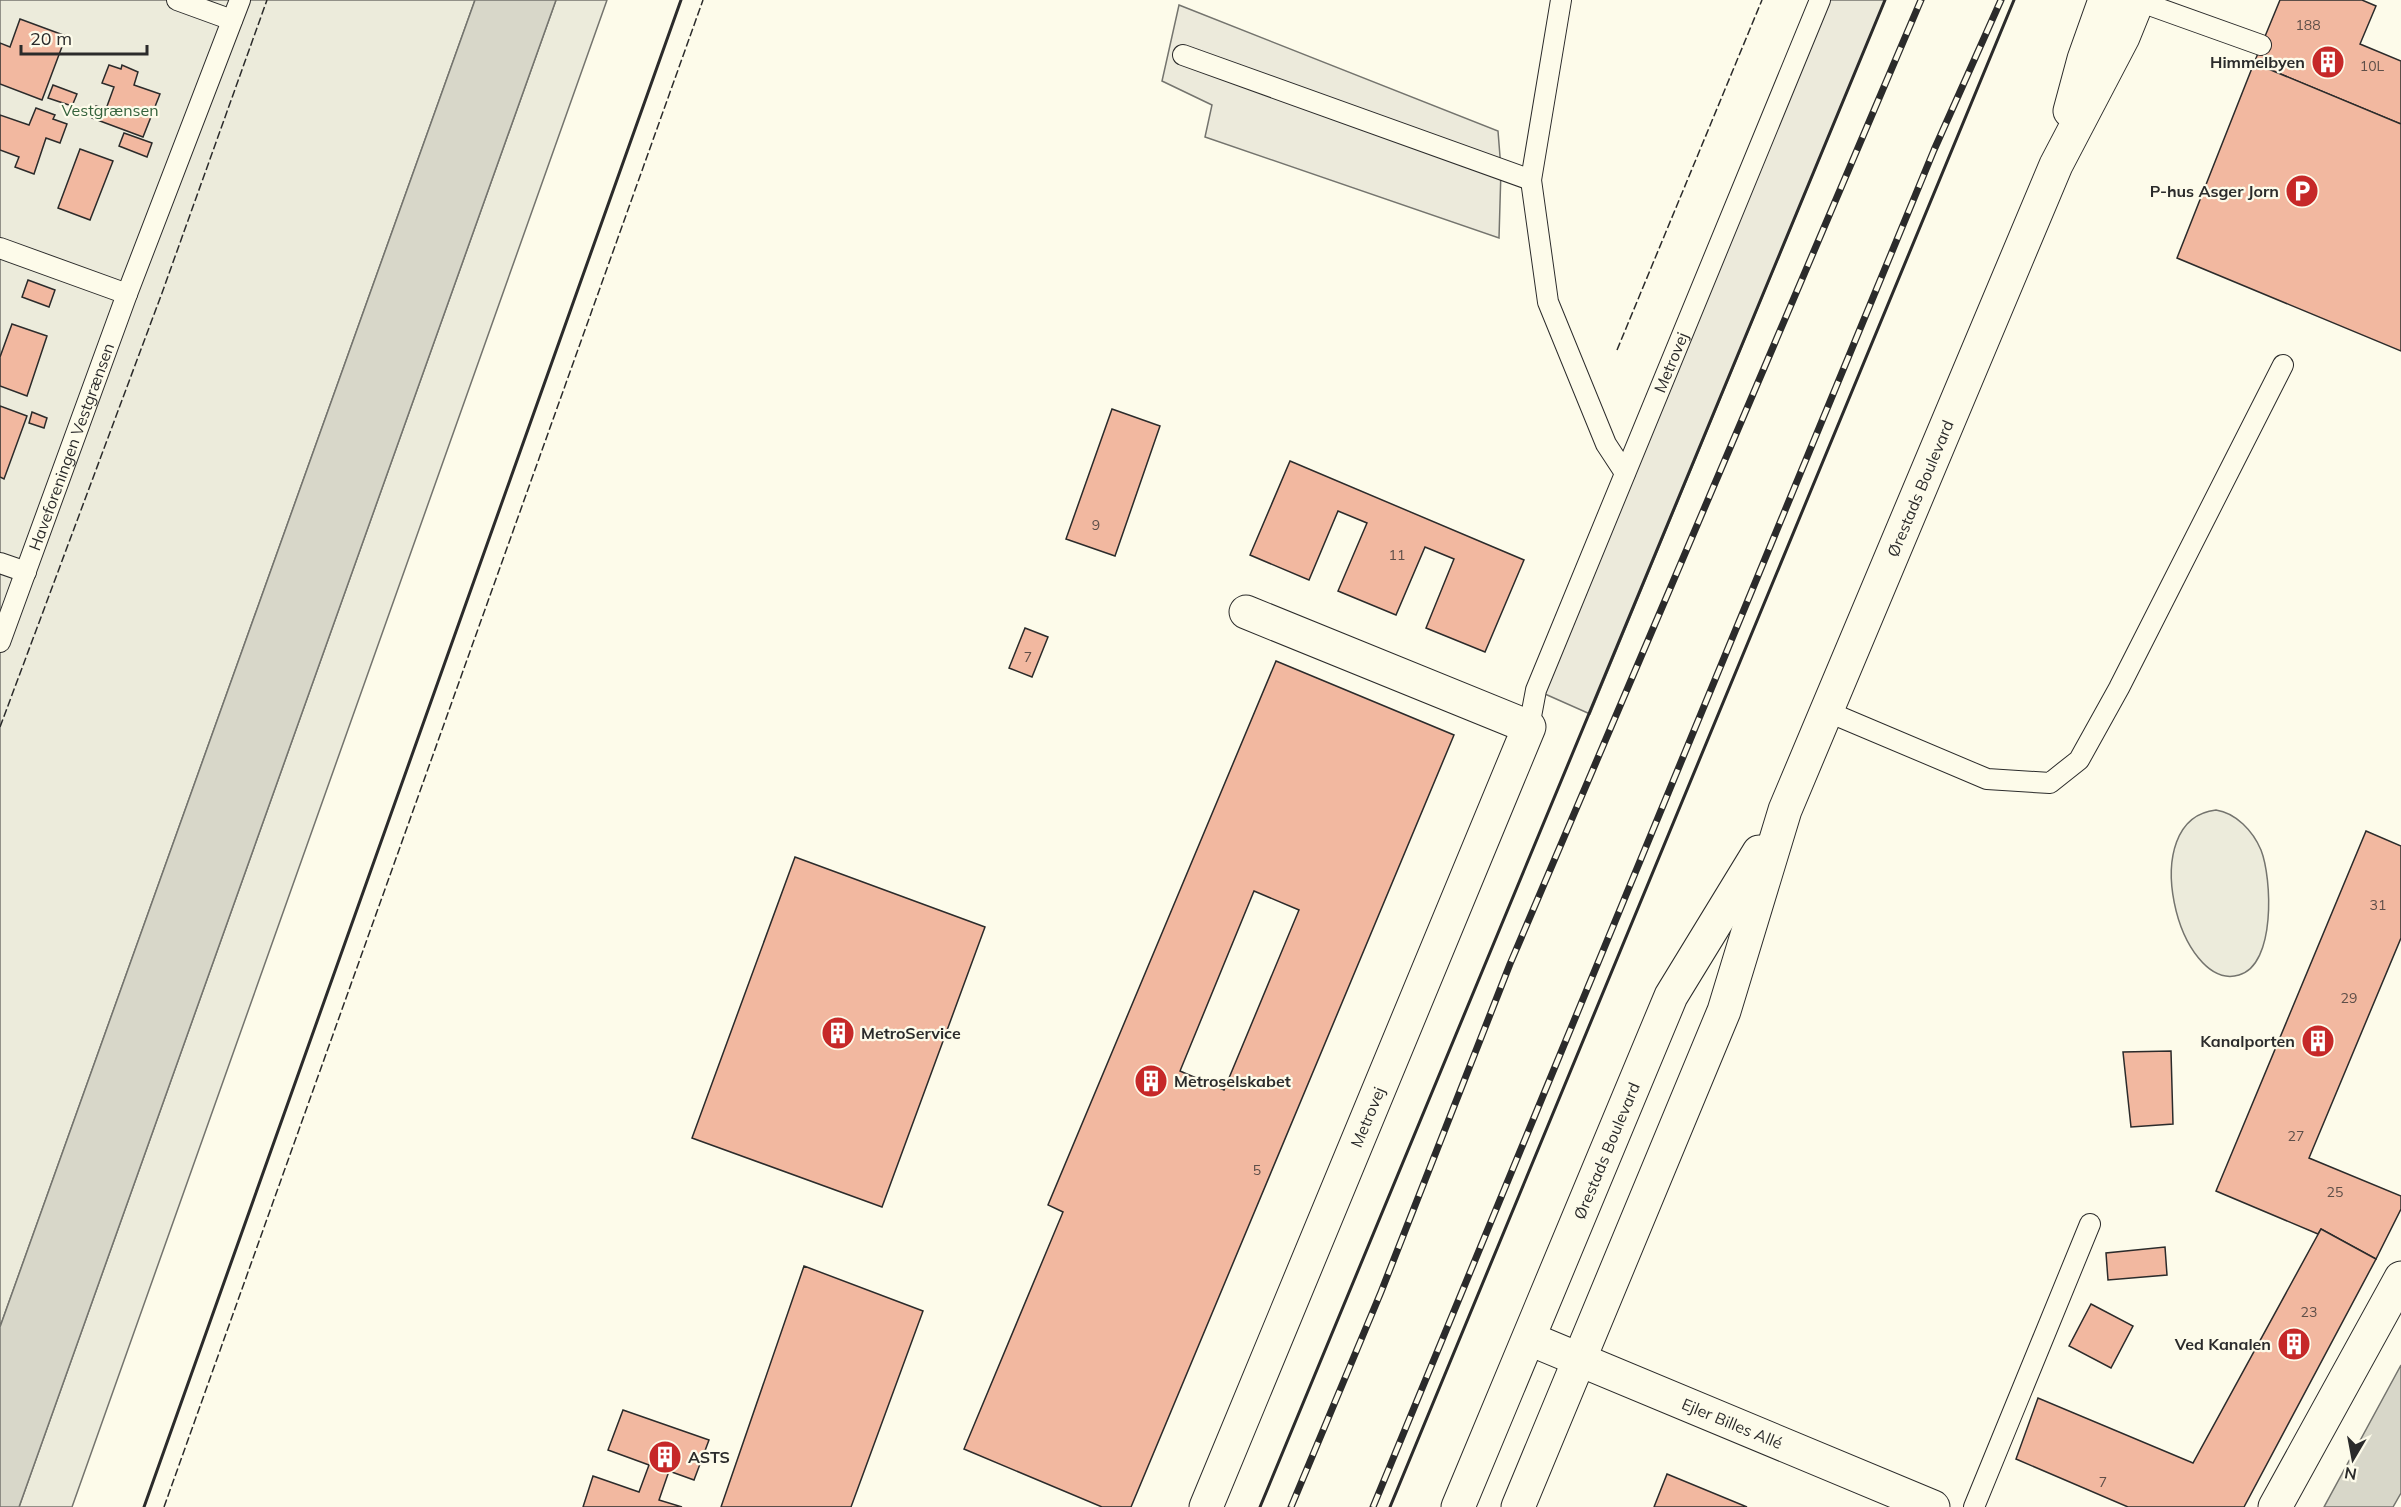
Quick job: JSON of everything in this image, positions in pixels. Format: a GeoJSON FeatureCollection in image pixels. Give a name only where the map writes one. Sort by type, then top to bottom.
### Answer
{"type":"FeatureCollection","features":[{"type":"Feature","properties":{"kind":"street","name":"Ørestads Boulevard"},"geometry":{"type":"LineString","coordinates":[[2056,165],[2084,59],[2105,0]]}},
{"type":"Feature","properties":{"kind":"street","name":"Ørestads Boulevard"},"geometry":{"type":"LineString","coordinates":[[1518,1507],[1724,1011],[1785,810],[2056,165],[2114,54],[2138,0]]}},
{"type":"Feature","properties":{"kind":"street"},"geometry":{"type":"LineString","coordinates":[[1246,612],[1530,727]]}},
{"type":"Feature","properties":{"kind":"street","name":"Metrovej"},"geometry":{"type":"LineString","coordinates":[[1206,1507],[1530,727]]}},
{"type":"Feature","properties":{"kind":"street","name":"Ørestads Boulevard"},"geometry":{"type":"LineString","coordinates":[[1458,1507],[1530,1339],[1671,996],[1785,810]]}},
{"type":"Feature","properties":{"kind":"street"},"geometry":{"type":"LineString","coordinates":[[2275,1507],[2401,1278]]}},
{"type":"Feature","properties":{"kind":"street","name":"Ejler Billes Allé"},"geometry":{"type":"LineString","coordinates":[[1530,1339],[1933,1507]]}},
{"type":"Feature","properties":{"kind":"lane"},"geometry":{"type":"LineString","coordinates":[[177,0],[232,20]]}},
{"type":"Feature","properties":{"kind":"lane","name":"Haveforeningen Vestgrænsen"},"geometry":{"type":"LineString","coordinates":[[0,642],[127,294],[240,0]]}},
{"type":"Feature","properties":{"kind":"lane"},"geometry":{"type":"LineString","coordinates":[[1561,0],[1531,180],[1548,303],[1606,444],[1625,473]]}},
{"type":"Feature","properties":{"kind":"lane","name":"Metrovej"},"geometry":{"type":"LineString","coordinates":[[1530,727],[1536,690],[1820,0]]}},
{"type":"Feature","properties":{"kind":"lane"},"geometry":{"type":"LineString","coordinates":[[2138,0],[2261,45]]}},
{"type":"Feature","properties":{"kind":"lane"},"geometry":{"type":"LineString","coordinates":[[1183,55],[1531,180]]}},
{"type":"Feature","properties":{"kind":"lane"},"geometry":{"type":"LineString","coordinates":[[0,248],[127,294]]}},
{"type":"Feature","properties":{"kind":"lane"},"geometry":{"type":"LineString","coordinates":[[1826,711],[1987,779],[2050,783],[2079,760],[2119,688],[2283,365]]}},
{"type":"Feature","properties":{"kind":"lane"},"geometry":{"type":"LineString","coordinates":[[0,563],[26,572]]}},
{"type":"Feature","properties":{"kind":"lane"},"geometry":{"type":"LineString","coordinates":[[1974,1507],[2090,1224]]}},
{"type":"Feature","properties":{"kind":"green space","name":"Vestgrænsen"},"geometry":{"type":"Polygon","coordinates":[[[0,0],[475,0],[0,1327],[0,0]]]}},
{"type":"Feature","properties":{"kind":"green space"},"geometry":{"type":"Polygon","coordinates":[[[556,0],[607,0],[72,1507],[19,1507],[556,0]]]}},
{"type":"Feature","properties":{"kind":"green space"},"geometry":{"type":"Polygon","coordinates":[[[2216,810],[2230,815],[2243,824],[2261,850],[2265,863],[2269,899],[2265,938],[2260,955],[2251,968],[2239,975],[2217,973],[2199,958],[2184,933],[2174,903],[2171,871],[2177,842],[2191,820],[2216,810]]]}},
{"type":"Feature","properties":{"kind":"shaded area"},"geometry":{"type":"Polygon","coordinates":[[[475,0],[556,0],[19,1507],[0,1507],[0,1327],[475,0]]]}},
{"type":"Feature","properties":{"kind":"shaded area"},"geometry":{"type":"Polygon","coordinates":[[[1810,0],[1885,0],[1590,714],[1536,690],[1810,0]]]}},
{"type":"Feature","properties":{"kind":"shaded area"},"geometry":{"type":"Polygon","coordinates":[[[1179,5],[1498,131],[1501,169],[1499,238],[1205,137],[1212,105],[1162,81],[1179,5]]]}},
{"type":"Feature","properties":{"kind":"shaded area"},"geometry":{"type":"Polygon","coordinates":[[[2401,1365],[2401,1493],[2393,1507],[2324,1507],[2401,1365]]]}},
{"type":"Feature","properties":{"kind":"building","name":"Himmelbyen"},"geometry":{"type":"Polygon","coordinates":[[[2280,0],[2362,0],[2376,6],[2360,44],[2401,61],[2401,124],[2254,63],[2280,0]]]}},
{"type":"Feature","properties":{"kind":"building"},"geometry":{"type":"Polygon","coordinates":[[[20,19],[66,36],[42,100],[0,84],[0,43],[10,47],[20,19]]]}},
{"type":"Feature","properties":{"kind":"building","name":"P-hus Asger Jorn"},"geometry":{"type":"Polygon","coordinates":[[[2254,63],[2401,124],[2401,351],[2177,258],[2254,63]]]}},
{"type":"Feature","properties":{"kind":"building"},"geometry":{"type":"Polygon","coordinates":[[[109,65],[121,69],[122,65],[138,72],[134,85],[160,94],[143,137],[92,118],[96,106],[106,109],[114,87],[102,83],[109,65]]]}},
{"type":"Feature","properties":{"kind":"building"},"geometry":{"type":"Polygon","coordinates":[[[53,85],[77,94],[72,106],[48,98],[53,85]]]}},
{"type":"Feature","properties":{"kind":"building"},"geometry":{"type":"Polygon","coordinates":[[[36,108],[55,115],[53,119],[67,124],[60,143],[46,138],[34,174],[15,167],[19,157],[0,150],[0,115],[29,125],[36,108]]]}},
{"type":"Feature","properties":{"kind":"building"},"geometry":{"type":"Polygon","coordinates":[[[124,133],[152,143],[147,157],[119,146],[124,133]]]}},
{"type":"Feature","properties":{"kind":"building"},"geometry":{"type":"Polygon","coordinates":[[[80,149],[113,161],[90,220],[58,208],[80,149]]]}},
{"type":"Feature","properties":{"kind":"building"},"geometry":{"type":"Polygon","coordinates":[[[28,280],[55,290],[49,307],[22,297],[28,280]]]}},
{"type":"Feature","properties":{"kind":"building"},"geometry":{"type":"Polygon","coordinates":[[[12,324],[47,336],[27,396],[0,386],[0,357],[12,324]]]}},
{"type":"Feature","properties":{"kind":"building"},"geometry":{"type":"Polygon","coordinates":[[[0,406],[27,416],[4,479],[0,477],[0,406]]]}},
{"type":"Feature","properties":{"kind":"building"},"geometry":{"type":"Polygon","coordinates":[[[1112,409],[1160,426],[1115,556],[1066,539],[1112,409]]]}},
{"type":"Feature","properties":{"kind":"building"},"geometry":{"type":"Polygon","coordinates":[[[32,412],[47,418],[44,428],[29,423],[32,412]]]}},
{"type":"Feature","properties":{"kind":"building"},"geometry":{"type":"Polygon","coordinates":[[[1290,461],[1524,560],[1485,652],[1426,628],[1454,559],[1425,547],[1396,615],[1338,591],[1367,523],[1338,511],[1309,580],[1250,555],[1290,461]]]}},
{"type":"Feature","properties":{"kind":"building"},"geometry":{"type":"Polygon","coordinates":[[[1025,628],[1048,637],[1032,677],[1009,668],[1025,628]]]}},
{"type":"Feature","properties":{"kind":"building","name":"Metroselskabet"},"geometry":{"type":"Polygon","coordinates":[[[1276,661],[1454,735],[1131,1507],[1102,1507],[964,1449],[1063,1212],[1048,1205],[1276,661]],[[1254,891],[1180,1071],[1224,1090],[1299,910],[1254,891]]]}},
{"type":"Feature","properties":{"kind":"building","name":"Kanalporten"},"geometry":{"type":"Polygon","coordinates":[[[2366,831],[2401,846],[2401,938],[2309,1158],[2401,1196],[2401,1209],[2376,1259],[2321,1229],[2318,1234],[2216,1191],[2366,831]]]}},
{"type":"Feature","properties":{"kind":"building","name":"MetroService"},"geometry":{"type":"Polygon","coordinates":[[[795,857],[985,927],[882,1207],[692,1138],[795,857]]]}},
{"type":"Feature","properties":{"kind":"building"},"geometry":{"type":"Polygon","coordinates":[[[2171,1051],[2173,1124],[2131,1127],[2123,1052],[2171,1051]]]}},
{"type":"Feature","properties":{"kind":"building","name":"Ved Kanalen"},"geometry":{"type":"Polygon","coordinates":[[[2321,1229],[2376,1259],[2244,1507],[2128,1507],[2016,1459],[2038,1398],[2193,1463],[2321,1229]]]}},
{"type":"Feature","properties":{"kind":"building"},"geometry":{"type":"Polygon","coordinates":[[[2165,1247],[2167,1275],[2108,1280],[2106,1253],[2165,1247]]]}},
{"type":"Feature","properties":{"kind":"building"},"geometry":{"type":"Polygon","coordinates":[[[804,1266],[923,1311],[851,1507],[721,1507],[804,1266]]]}},
{"type":"Feature","properties":{"kind":"building"},"geometry":{"type":"Polygon","coordinates":[[[2091,1304],[2133,1326],[2111,1368],[2069,1346],[2091,1304]]]}},
{"type":"Feature","properties":{"kind":"building","name":"ASTS"},"geometry":{"type":"Polygon","coordinates":[[[623,1410],[709,1440],[694,1480],[669,1471],[659,1500],[682,1507],[583,1507],[593,1476],[639,1492],[649,1465],[608,1450],[623,1410]]]}},
{"type":"Feature","properties":{"kind":"building"},"geometry":{"type":"Polygon","coordinates":[[[1667,1474],[1747,1507],[1654,1507],[1667,1474]]]}},
{"type":"Feature","properties":{"kind":"railway"},"geometry":{"type":"LineString","coordinates":[[1291,1507],[1381,1292],[1510,964],[1921,0]]}},
{"type":"Feature","properties":{"kind":"railway"},"geometry":{"type":"LineString","coordinates":[[1373,1507],[1934,150],[2001,0]]}},
{"type":"Feature","properties":{"kind":"fence"},"geometry":{"type":"LineString","coordinates":[[0,727],[162,293],[267,0]]}},
{"type":"Feature","properties":{"kind":"fence"},"geometry":{"type":"LineString","coordinates":[[164,1507],[703,0]]}},
{"type":"Feature","properties":{"kind":"fence"},"geometry":{"type":"LineString","coordinates":[[1617,350],[1762,0]]}},
{"type":"Feature","properties":{"kind":"wall"},"geometry":{"type":"LineString","coordinates":[[144,1507],[681,0]]}},
{"type":"Feature","properties":{"kind":"wall"},"geometry":{"type":"LineString","coordinates":[[1260,1507],[1885,0]]}},
{"type":"Feature","properties":{"kind":"wall"},"geometry":{"type":"LineString","coordinates":[[1390,1507],[2014,0]]}},
{"type":"Feature","properties":{"kind":"place","name":"Himmelbyen"},"geometry":{"type":"Point","coordinates":[2328,62]}},
{"type":"Feature","properties":{"kind":"place","name":"P-hus Asger Jorn"},"geometry":{"type":"Point","coordinates":[2302,191]}},
{"type":"Feature","properties":{"kind":"place","name":"MetroService"},"geometry":{"type":"Point","coordinates":[838,1033]}},
{"type":"Feature","properties":{"kind":"place","name":"Kanalporten"},"geometry":{"type":"Point","coordinates":[2318,1041]}},
{"type":"Feature","properties":{"kind":"place","name":"Metroselskabet"},"geometry":{"type":"Point","coordinates":[1151,1081]}},
{"type":"Feature","properties":{"kind":"place","name":"Ved Kanalen"},"geometry":{"type":"Point","coordinates":[2294,1344]}},
{"type":"Feature","properties":{"kind":"place","name":"ASTS"},"geometry":{"type":"Point","coordinates":[665,1457]}}]}
